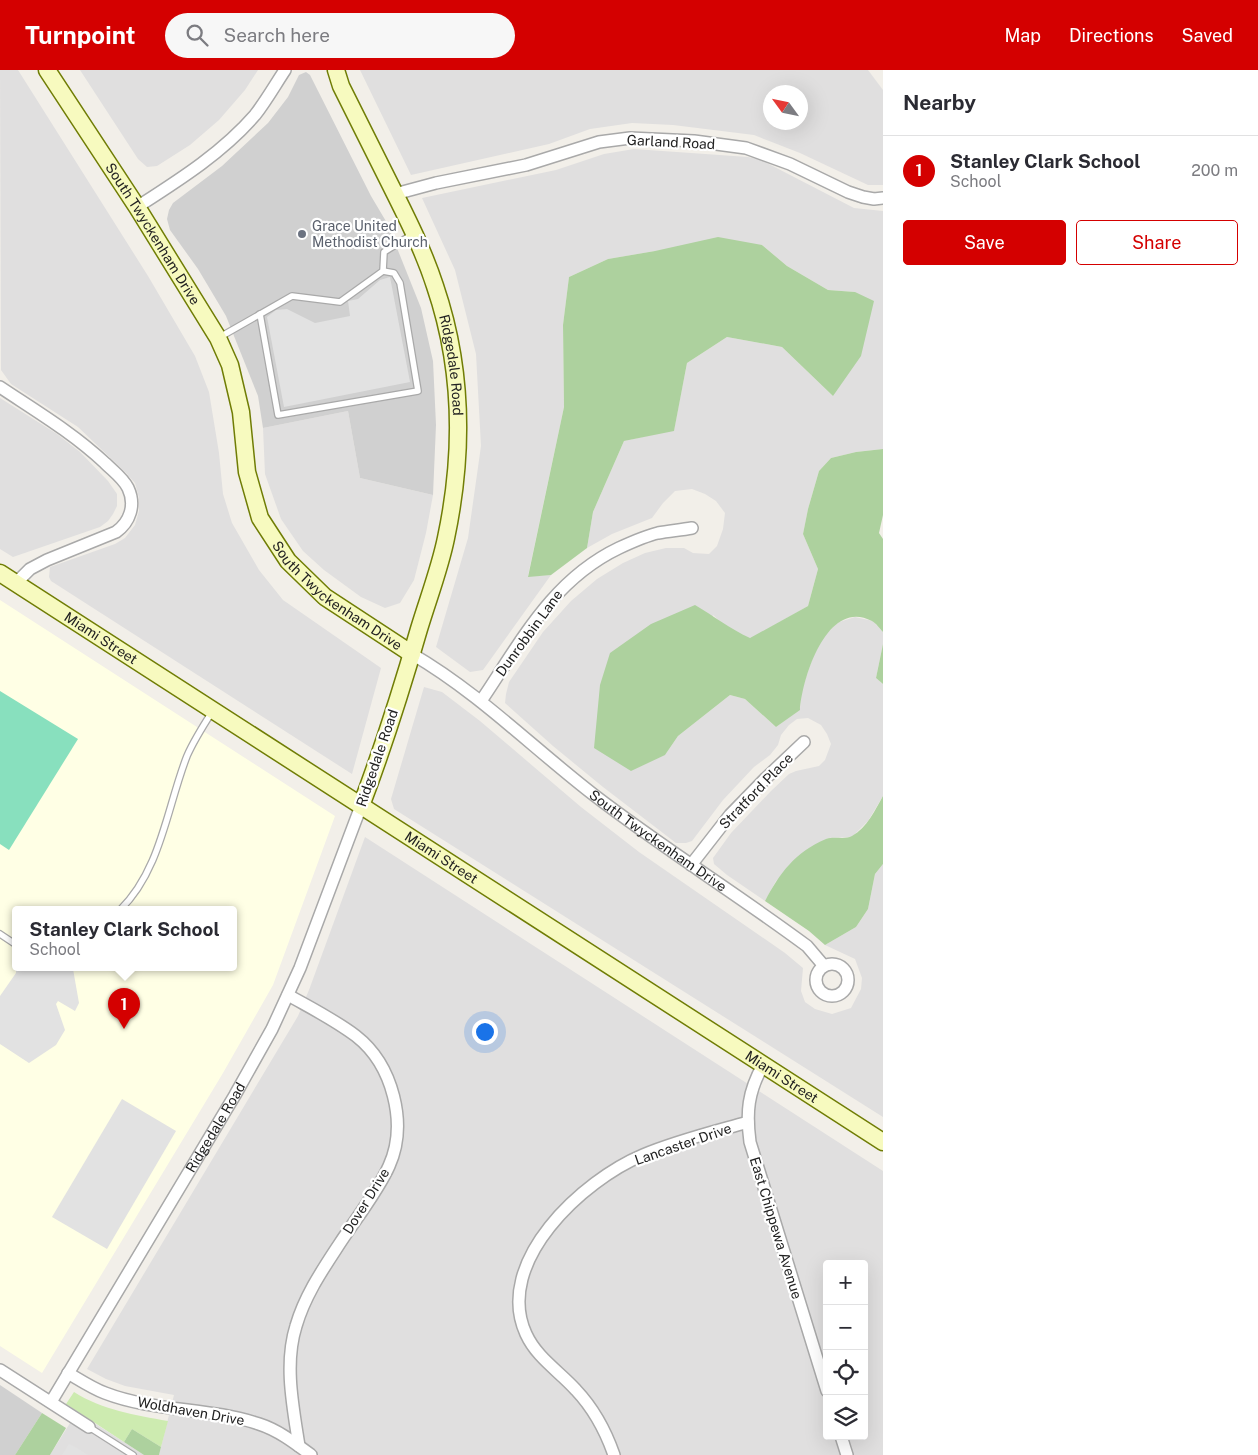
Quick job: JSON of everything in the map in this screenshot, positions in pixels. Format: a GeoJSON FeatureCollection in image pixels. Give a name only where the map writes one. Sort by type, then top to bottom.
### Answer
{"type":"FeatureCollection","features":[{"type":"Feature","properties":{"kind":"street","name":"South Twyckenham Drive"},"geometry":{"type":"LineString","coordinates":[[47,70],[137,208],[218,338],[230,365],[241,412],[247,472],[260,518],[288,562],[325,597],[412,654],[437,668],[481,701],[635,826],[807,946],[824,966]]}},
{"type":"Feature","properties":{"kind":"street"},"geometry":{"type":"LineString","coordinates":[[137,208],[193,170],[224,146],[255,114],[285,70]]}},
{"type":"Feature","properties":{"kind":"street","name":"Ridgedale Road"},"geometry":{"type":"LineString","coordinates":[[51,1402],[235,1096],[272,1029],[288,995],[361,806],[412,654],[446,539],[459,456],[459,414],[456,379],[449,340],[436,287],[414,233],[341,86],[336,70]]}},
{"type":"Feature","properties":{"kind":"street","name":"Garland Road"},"geometry":{"type":"LineString","coordinates":[[395,194],[436,183],[526,165],[599,142],[630,138],[694,141],[746,148],[790,164],[863,198],[883,198]]}},
{"type":"Feature","properties":{"kind":"street"},"geometry":{"type":"LineString","coordinates":[[0,387],[70,432],[88,447],[122,479],[132,499],[130,515],[122,528],[47,560],[30,569],[16,583]]}},
{"type":"Feature","properties":{"kind":"street","name":"Dunrobbin Lane"},"geometry":{"type":"LineString","coordinates":[[481,701],[541,612],[559,590],[580,571],[603,556],[630,543],[657,533],[692,528]]}},
{"type":"Feature","properties":{"kind":"street","name":"Miami Street"},"geometry":{"type":"LineString","coordinates":[[0,573],[883,1142]]}},
{"type":"Feature","properties":{"kind":"street","name":"Stratford Place"},"geometry":{"type":"LineString","coordinates":[[691,865],[730,815],[804,742]]}},
{"type":"Feature","properties":{"kind":"street","name":"Dover Drive"},"geometry":{"type":"LineString","coordinates":[[288,995],[326,1016],[357,1037],[378,1060],[389,1083],[395,1102],[397,1124],[396,1139],[389,1166],[309,1293],[295,1328],[291,1352],[291,1387],[299,1446]]}},
{"type":"Feature","properties":{"kind":"street","name":"East Chippewa Avenue"},"geometry":{"type":"LineString","coordinates":[[763,1065],[751,1092],[747,1110],[750,1142],[755,1164],[823,1378]]}},
{"type":"Feature","properties":{"kind":"street","name":"Lancaster Drive"},"geometry":{"type":"LineString","coordinates":[[614,1455],[594,1413],[586,1401],[543,1360],[532,1347],[525,1333],[518,1305],[526,1264],[541,1238],[567,1209],[586,1191],[612,1172],[643,1155],[698,1136],[748,1122]]}},
{"type":"Feature","properties":{"kind":"street"},"geometry":{"type":"LineString","coordinates":[[0,1370],[89,1427]]}},
{"type":"Feature","properties":{"kind":"street","name":"Woldhaven Drive"},"geometry":{"type":"LineString","coordinates":[[68,1373],[105,1393],[126,1399],[247,1420],[277,1432],[311,1455]]}},
{"type":"Feature","properties":{"kind":"street"},"geometry":{"type":"LineString","coordinates":[[842,1440],[847,1455]]}},
{"type":"Feature","properties":{"kind":"lane"},"geometry":{"type":"LineString","coordinates":[[384,271],[384,252],[414,233]]}},
{"type":"Feature","properties":{"kind":"lane"},"geometry":{"type":"LineString","coordinates":[[218,338],[260,314],[292,296],[340,302],[384,271],[394,273],[400,283],[418,391],[278,414],[260,314]]}},
{"type":"Feature","properties":{"kind":"lane"},"geometry":{"type":"LineString","coordinates":[[124,906],[136,892],[146,876],[154,858],[188,755],[199,732],[213,710]]}},
{"type":"Feature","properties":{"kind":"lane"},"geometry":{"type":"LineString","coordinates":[[0,934],[12,942]]}},
{"type":"Feature","properties":{"kind":"lane"},"geometry":{"type":"LineString","coordinates":[[89,1427],[133,1455]]}},
{"type":"Feature","properties":{"kind":"shaded area"},"geometry":{"type":"Polygon","coordinates":[[[0,70],[18,70],[148,276],[195,356],[209,392],[219,453],[223,494],[232,523],[259,570],[283,600],[381,668],[352,774],[51,581],[49,577],[50,567],[115,544],[125,538],[135,525],[139,511],[139,498],[135,483],[78,427],[11,384],[1,370],[0,70]]]}},
{"type":"Feature","properties":{"kind":"shaded area"},"geometry":{"type":"Polygon","coordinates":[[[80,70],[258,70],[245,90],[219,120],[190,145],[157,166],[147,167],[138,159],[80,70]]]}},
{"type":"Feature","properties":{"kind":"shaded area"},"geometry":{"type":"Polygon","coordinates":[[[360,70],[868,70],[883,90],[883,185],[868,185],[800,153],[754,135],[673,125],[632,123],[590,129],[549,144],[411,175],[360,70]]]}},
{"type":"Feature","properties":{"kind":"shaded area"},"geometry":{"type":"Polygon","coordinates":[[[306,72],[310,75],[371,196],[387,223],[421,308],[433,361],[436,425],[433,495],[360,478],[348,411],[263,428],[258,396],[226,316],[198,269],[170,230],[167,219],[173,203],[222,166],[268,123],[288,97],[299,75],[306,72]]]}},
{"type":"Feature","properties":{"kind":"shaded area"},"geometry":{"type":"Polygon","coordinates":[[[634,149],[748,157],[761,160],[854,208],[883,211],[883,449],[856,452],[831,458],[819,471],[803,534],[818,569],[808,606],[750,639],[726,627],[713,615],[665,755],[678,736],[730,695],[745,699],[776,727],[800,709],[801,692],[813,657],[825,634],[839,622],[855,617],[873,621],[883,632],[883,644],[876,678],[883,684],[883,796],[868,821],[852,837],[828,838],[776,881],[765,901],[727,875],[714,864],[713,858],[731,833],[789,774],[819,766],[825,760],[831,744],[821,725],[808,718],[797,719],[789,725],[770,755],[754,767],[723,800],[692,841],[676,843],[553,746],[505,703],[506,694],[509,682],[543,632],[571,601],[597,579],[623,563],[645,553],[666,548],[684,548],[693,553],[709,554],[717,546],[723,529],[725,513],[716,501],[692,489],[675,491],[652,518],[612,534],[587,548],[593,512],[624,441],[674,430],[687,363],[727,337],[782,347],[833,396],[855,292],[828,290],[787,266],[762,245],[655,251],[608,259],[569,277],[563,325],[564,407],[528,576],[551,575],[483,670],[470,672],[436,647],[468,538],[481,446],[476,354],[455,270],[422,198],[556,170],[604,154],[634,149]]]}},
{"type":"Feature","properties":{"kind":"shaded area"},"geometry":{"type":"Polygon","coordinates":[[[390,277],[410,382],[284,407],[267,317],[276,310],[287,309],[315,323],[350,316],[348,301],[358,299],[380,280],[390,277]]]}},
{"type":"Feature","properties":{"kind":"shaded area"},"geometry":{"type":"Polygon","coordinates":[[[0,398],[57,434],[80,452],[108,481],[117,494],[117,506],[108,521],[100,527],[13,557],[0,549],[0,398]]]}},
{"type":"Feature","properties":{"kind":"shaded area"},"geometry":{"type":"Polygon","coordinates":[[[348,411],[360,478],[433,495],[414,580],[400,603],[385,608],[361,597],[324,570],[303,551],[281,519],[265,474],[263,428],[348,411]]]}},
{"type":"Feature","properties":{"kind":"shaded area"},"geometry":{"type":"Polygon","coordinates":[[[0,600],[335,816],[273,985],[223,1073],[42,1373],[0,1346],[0,600]]]}},
{"type":"Feature","properties":{"kind":"shaded area"},"geometry":{"type":"Polygon","coordinates":[[[424,687],[442,692],[480,721],[581,807],[639,852],[785,953],[803,968],[801,991],[805,1002],[815,1009],[832,1014],[851,1008],[861,989],[862,978],[855,959],[825,945],[856,927],[868,909],[875,874],[883,864],[883,1117],[394,809],[391,799],[424,687]]]}},
{"type":"Feature","properties":{"kind":"shaded area"},"geometry":{"type":"Polygon","coordinates":[[[365,837],[883,1171],[883,1455],[159,1455],[174,1395],[125,1386],[87,1369],[298,1016],[365,837]]]}},
{"type":"Feature","properties":{"kind":"shaded area"},"geometry":{"type":"Polygon","coordinates":[[[16,971],[73,971],[79,1003],[75,1011],[58,1001],[56,1004],[65,1030],[56,1045],[29,1063],[0,1044],[0,996],[16,971]]]}},
{"type":"Feature","properties":{"kind":"shaded area"},"geometry":{"type":"Polygon","coordinates":[[[122,1099],[176,1131],[107,1249],[52,1217],[122,1099]]]}},
{"type":"Feature","properties":{"kind":"shaded area"},"geometry":{"type":"Polygon","coordinates":[[[0,1385],[42,1413],[15,1455],[0,1455],[0,1385]]]}},
{"type":"Feature","properties":{"kind":"shaded area"},"geometry":{"type":"Polygon","coordinates":[[[77,1412],[144,1455],[50,1455],[77,1412]]]}},
{"type":"Feature","properties":{"kind":"shaded area"},"geometry":{"type":"Polygon","coordinates":[[[69,1444],[77,1448],[88,1455],[62,1455],[69,1444]]]}},
{"type":"Feature","properties":{"kind":"green space"},"geometry":{"type":"Polygon","coordinates":[[[718,237],[762,245],[787,266],[828,290],[855,292],[874,301],[861,356],[833,396],[782,347],[727,337],[687,363],[674,431],[624,441],[593,512],[587,548],[551,575],[528,577],[564,407],[563,325],[569,277],[608,259],[718,237]]]}},
{"type":"Feature","properties":{"kind":"green space"},"geometry":{"type":"Polygon","coordinates":[[[883,449],[883,515],[879,533],[883,539],[883,632],[872,621],[856,617],[842,620],[830,630],[812,662],[800,710],[776,727],[745,699],[730,695],[678,736],[665,755],[631,771],[594,748],[600,685],[610,653],[651,624],[695,605],[750,638],[808,606],[818,569],[803,534],[819,471],[831,458],[856,452],[883,449]]]}},
{"type":"Feature","properties":{"kind":"green space"},"geometry":{"type":"Polygon","coordinates":[[[883,644],[883,684],[876,678],[883,644]]]}},
{"type":"Feature","properties":{"kind":"green space"},"geometry":{"type":"Polygon","coordinates":[[[0,691],[78,739],[9,850],[0,844],[0,691]]]}},
{"type":"Feature","properties":{"kind":"green space"},"geometry":{"type":"Polygon","coordinates":[[[883,796],[883,864],[875,874],[868,909],[856,927],[825,945],[809,931],[765,901],[776,881],[797,857],[815,844],[826,839],[849,837],[857,833],[870,818],[883,796]]]}},
{"type":"Feature","properties":{"kind":"green space"},"geometry":{"type":"Polygon","coordinates":[[[74,1392],[107,1408],[168,1421],[161,1447],[132,1429],[124,1442],[66,1404],[74,1392]]]}},
{"type":"Feature","properties":{"kind":"green space"},"geometry":{"type":"Polygon","coordinates":[[[42,1413],[66,1428],[50,1455],[15,1455],[42,1413]]]}},
{"type":"Feature","properties":{"kind":"green space"},"geometry":{"type":"Polygon","coordinates":[[[132,1429],[161,1447],[159,1455],[144,1455],[124,1442],[132,1429]]]}},
{"type":"Feature","properties":{"kind":"place","name":"Grace United Methodist Church"},"geometry":{"type":"Point","coordinates":[302,234]}},
{"type":"Feature","properties":{"kind":"place","name":"Stanley Clark School"},"geometry":{"type":"Point","coordinates":[124,1029]}}]}
